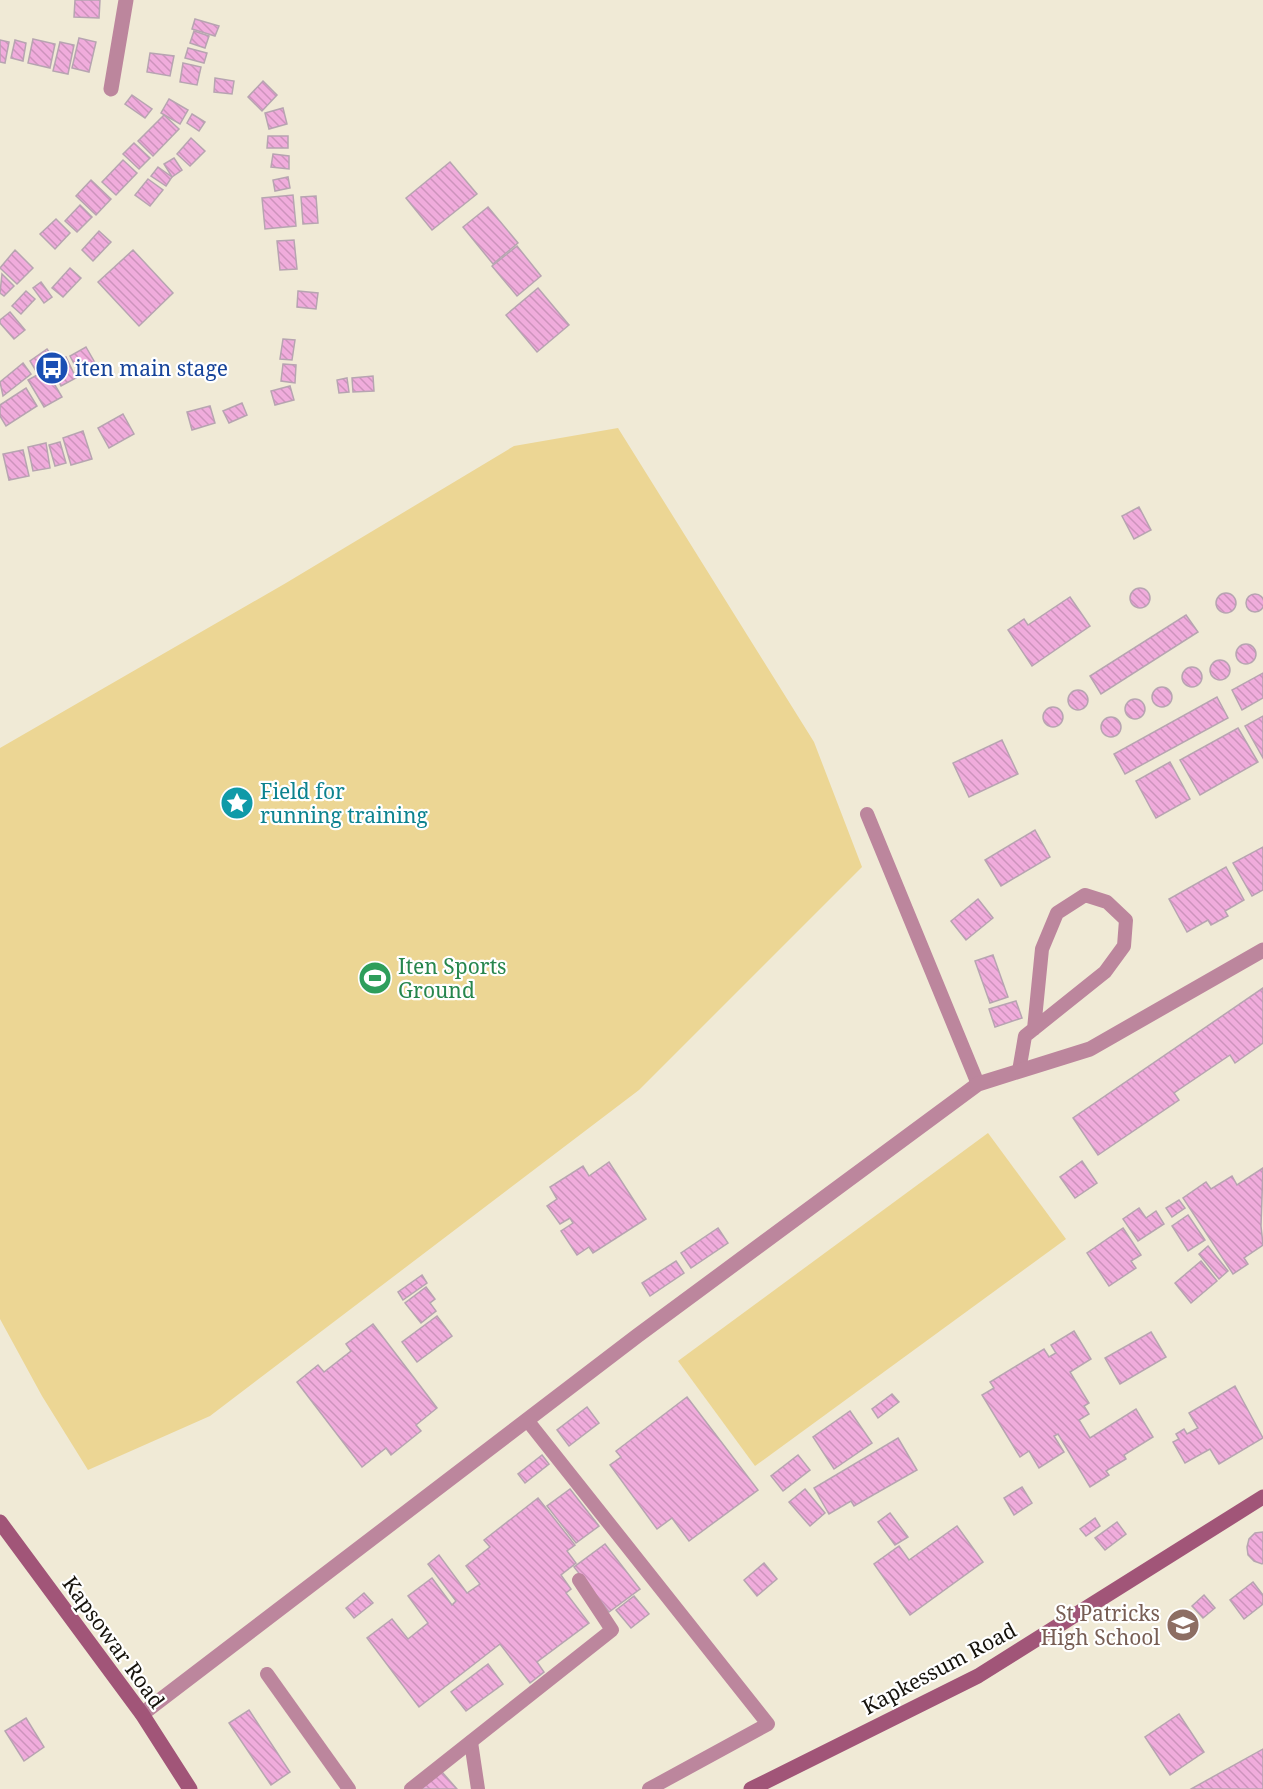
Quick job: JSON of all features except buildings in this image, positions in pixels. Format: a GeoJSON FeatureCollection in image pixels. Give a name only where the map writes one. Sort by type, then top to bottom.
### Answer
{"type":"FeatureCollection","features":[{"type":"Feature","properties":{"kind":"street"},"geometry":{"type":"LineString","coordinates":[[111,89],[126,0]]}},
{"type":"Feature","properties":{"kind":"street"},"geometry":{"type":"LineString","coordinates":[[142,1714],[527,1420],[978,1084],[1090,1049],[1263,950]]}},
{"type":"Feature","properties":{"kind":"street","name":"Kapkessum Road"},"geometry":{"type":"LineString","coordinates":[[751,1789],[978,1676],[1263,1497]]}},
{"type":"Feature","properties":{"kind":"street","name":"Kapsowar Road"},"geometry":{"type":"LineString","coordinates":[[0,1522],[142,1714],[190,1789]]}},
{"type":"Feature","properties":{"kind":"lane"},"geometry":{"type":"LineString","coordinates":[[867,814],[978,1084]]}},
{"type":"Feature","properties":{"kind":"lane"},"geometry":{"type":"LineString","coordinates":[[1019,1071],[1025,1036],[1034,1029],[1105,972],[1124,946],[1126,920],[1107,902],[1085,894],[1057,914],[1042,948],[1034,1029]]}},
{"type":"Feature","properties":{"kind":"lane"},"geometry":{"type":"LineString","coordinates":[[527,1420],[768,1724],[648,1789]]}},
{"type":"Feature","properties":{"kind":"lane"},"geometry":{"type":"LineString","coordinates":[[411,1789],[612,1630],[579,1580]]}},
{"type":"Feature","properties":{"kind":"lane"},"geometry":{"type":"LineString","coordinates":[[267,1674],[349,1789]]}},
{"type":"Feature","properties":{"kind":"lane"},"geometry":{"type":"LineString","coordinates":[[471,1742],[478,1789]]}},
{"type":"Feature","properties":{"kind":"shaded area","name":"Iten Sports Ground"},"geometry":{"type":"Polygon","coordinates":[[[618,428],[814,742],[862,867],[639,1090],[210,1416],[88,1470],[42,1396],[0,1319],[0,748],[286,583],[514,446],[618,428]]]}},
{"type":"Feature","properties":{"kind":"shaded area"},"geometry":{"type":"Polygon","coordinates":[[[988,1133],[1066,1239],[755,1466],[678,1361],[988,1133]]]}},
{"type":"Feature","properties":{"kind":"place","name":"iten main stage"},"geometry":{"type":"Point","coordinates":[52,368]}},
{"type":"Feature","properties":{"kind":"place","name":"Field for running training"},"geometry":{"type":"Point","coordinates":[237,803]}},
{"type":"Feature","properties":{"kind":"place","name":"Iten Sports Ground"},"geometry":{"type":"Point","coordinates":[375,978]}},
{"type":"Feature","properties":{"kind":"place","name":"St Patricks High School"},"geometry":{"type":"Point","coordinates":[1183,1625]}}]}
